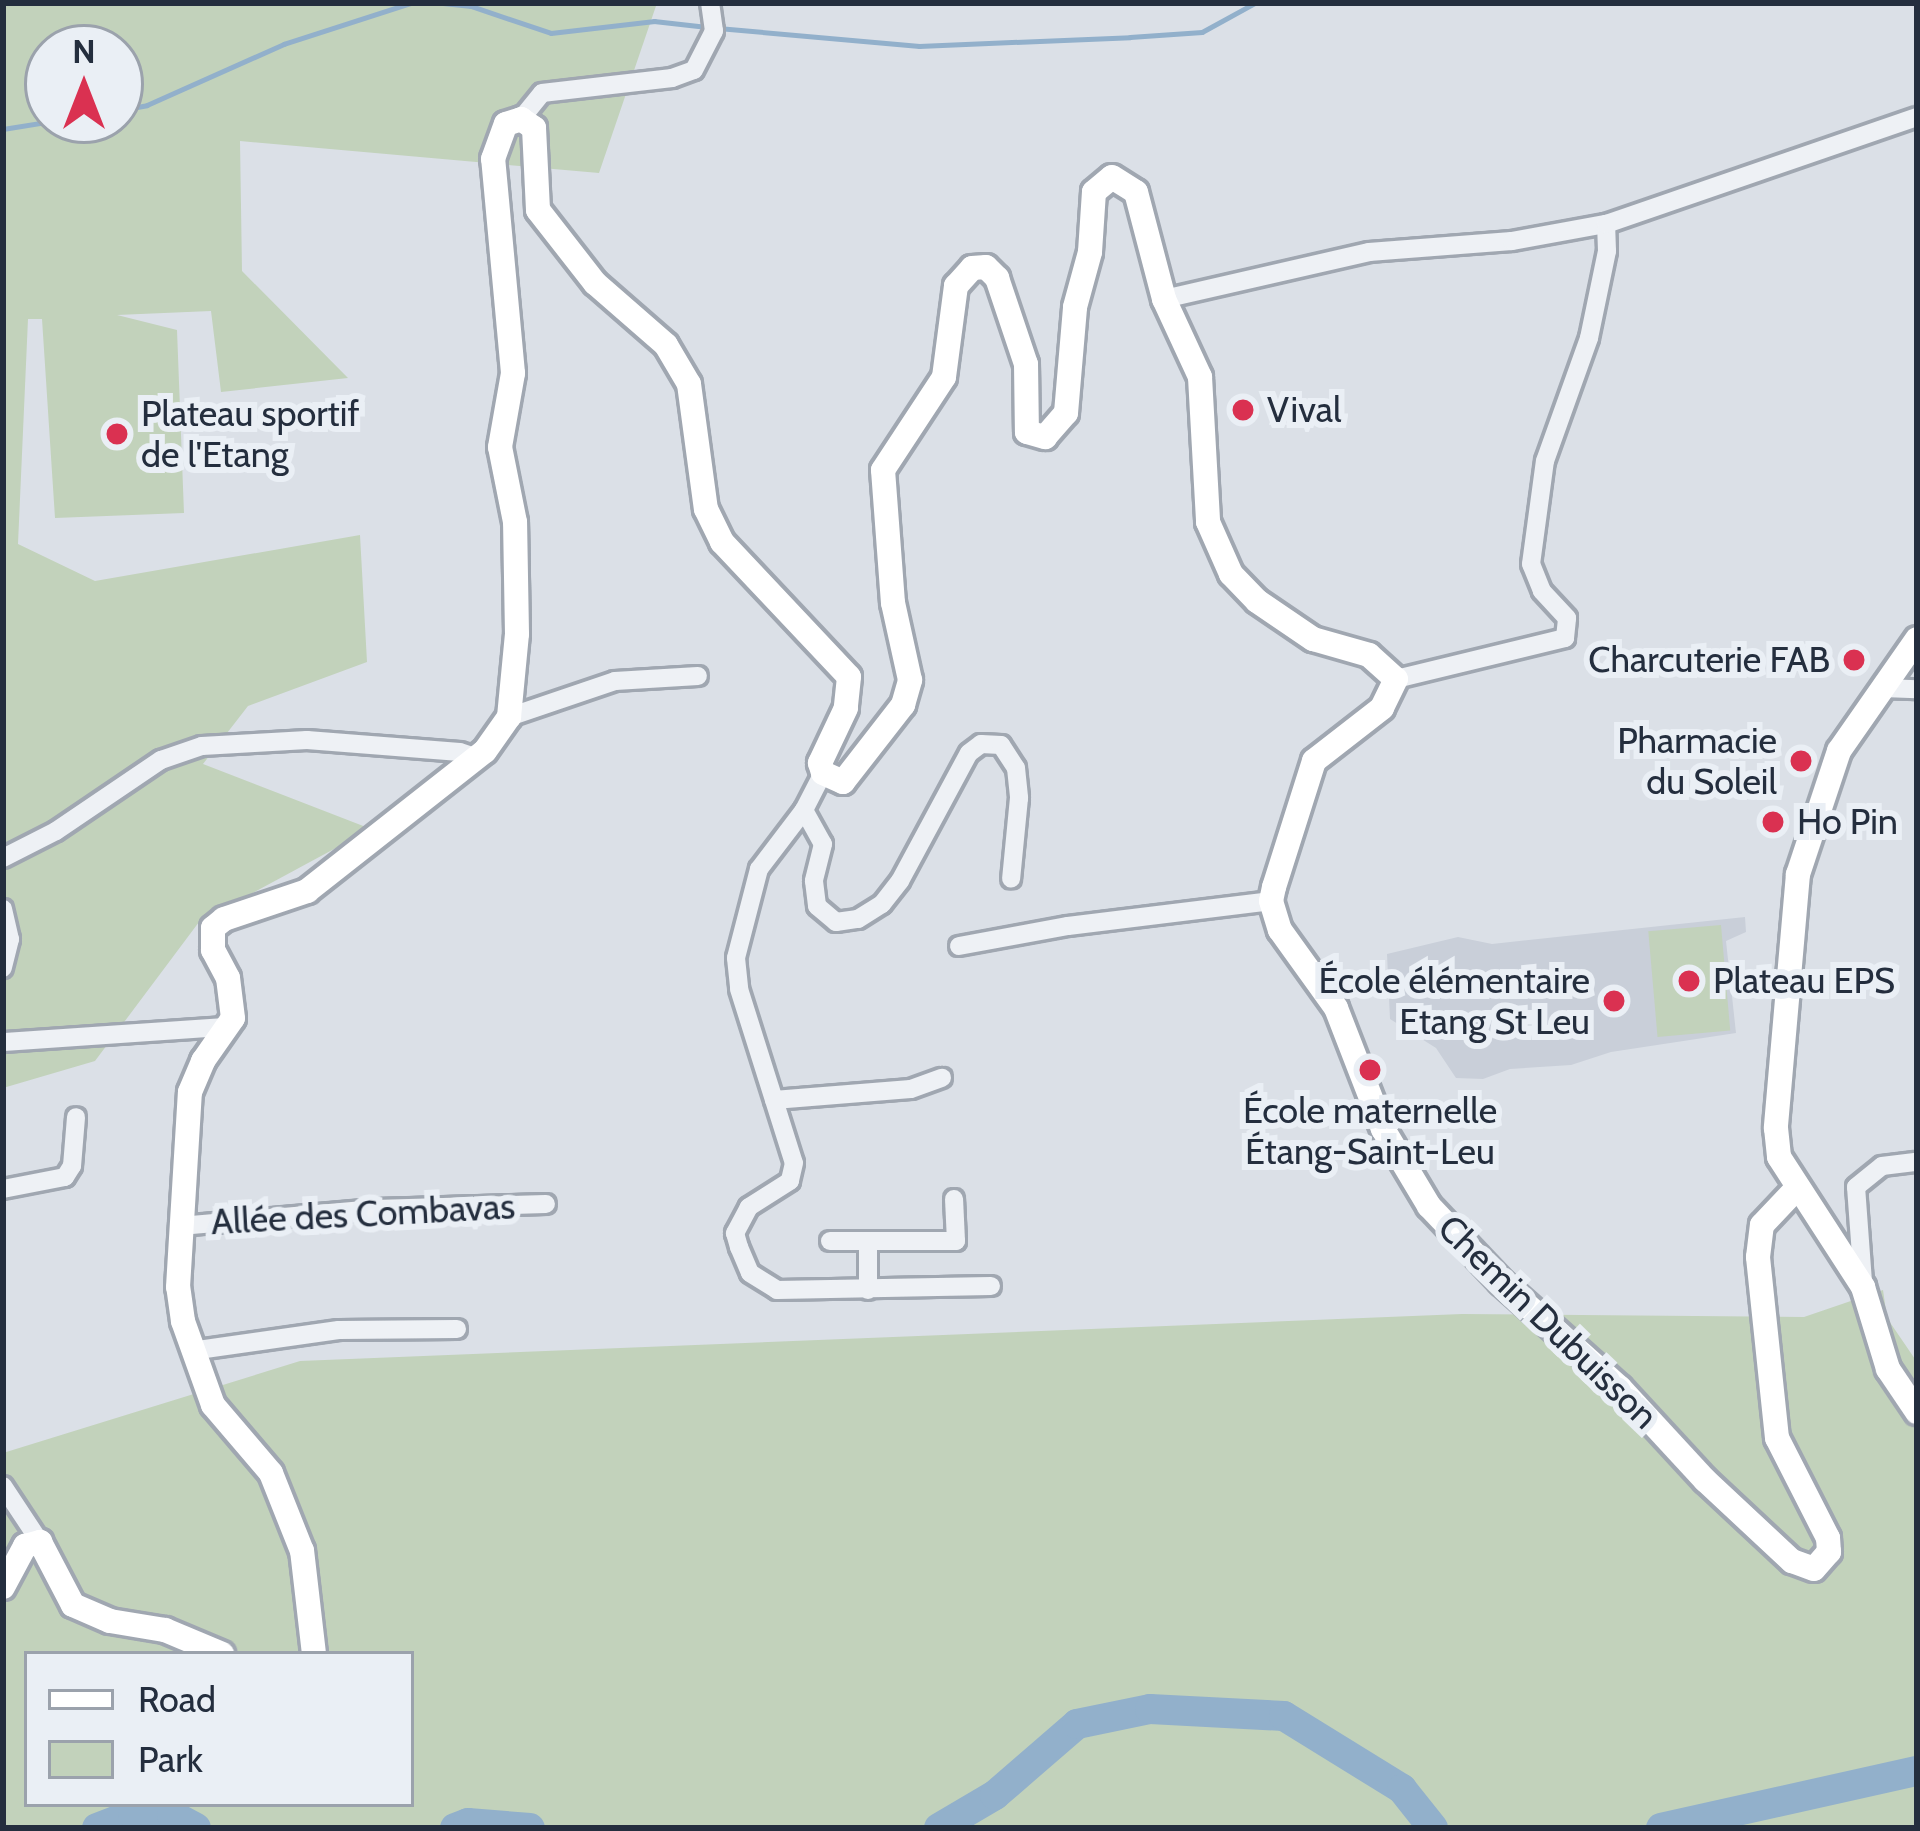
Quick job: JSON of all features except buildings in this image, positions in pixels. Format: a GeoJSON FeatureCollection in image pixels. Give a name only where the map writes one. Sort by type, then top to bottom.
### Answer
{"type":"FeatureCollection","features":[{"type":"Feature","properties":{"kind":"main road"},"geometry":{"type":"LineString","coordinates":[[314,1651],[302,1552],[271,1473],[213,1405],[191,1351],[178,1287],[190,1092],[232,1018],[233,1000],[213,950],[213,928],[224,919],[307,891],[477,758],[509,717],[517,634],[515,522],[500,448],[513,374],[493,159],[506,124],[521,119],[534,128],[538,210],[595,283],[666,345],[689,384],[706,509],[722,542],[849,677],[846,708],[825,744],[823,773],[843,782],[903,705],[910,680],[893,603],[883,470],[944,377],[952,303],[962,274],[986,267],[997,278],[1026,364],[1024,422],[1035,437],[1055,429],[1066,412],[1075,307],[1090,252],[1091,204],[1102,180],[1125,182],[1136,192],[1164,299],[1200,377],[1208,522],[1232,574],[1257,601],[1313,639],[1370,655],[1396,679],[1382,708],[1314,761],[1271,901]]}},
{"type":"Feature","properties":{"kind":"main road"},"geometry":{"type":"LineString","coordinates":[[1917,639],[1839,751],[1798,874],[1776,1128],[1779,1157],[1863,1287],[1888,1369],[1917,1412]]}},
{"type":"Feature","properties":{"kind":"main road","name":"Chemin Dubuisson"},"geometry":{"type":"LineString","coordinates":[[1271,901],[1280,930],[1336,1008],[1383,1129],[1429,1205],[1502,1282],[1620,1388],[1705,1480],[1792,1561],[1814,1569],[1829,1552],[1828,1538],[1777,1438],[1758,1257],[1762,1226],[1797,1188]]}},
{"type":"Feature","properties":{"kind":"main road"},"geometry":{"type":"LineString","coordinates":[[3,1587],[25,1546],[40,1542],[73,1605],[110,1621],[165,1630],[215,1651]]}},
{"type":"Feature","properties":{"kind":"street"},"geometry":{"type":"LineString","coordinates":[[521,119],[542,93],[672,78],[694,70],[714,31],[710,3]]}},
{"type":"Feature","properties":{"kind":"street"},"geometry":{"type":"LineString","coordinates":[[1164,299],[1370,252],[1512,241],[1606,224],[1917,117]]}},
{"type":"Feature","properties":{"kind":"street"},"geometry":{"type":"LineString","coordinates":[[1396,679],[1565,638],[1567,618],[1542,591],[1532,564],[1545,461],[1589,338],[1607,250],[1606,224]]}},
{"type":"Feature","properties":{"kind":"street"},"geometry":{"type":"LineString","coordinates":[[509,717],[615,681],[698,676]]}},
{"type":"Feature","properties":{"kind":"street"},"geometry":{"type":"LineString","coordinates":[[1882,688],[1917,689]]}},
{"type":"Feature","properties":{"kind":"street"},"geometry":{"type":"LineString","coordinates":[[3,858],[56,831],[161,760],[202,746],[307,740],[460,752],[477,758]]}},
{"type":"Feature","properties":{"kind":"street"},"geometry":{"type":"LineString","coordinates":[[804,810],[823,844],[814,880],[817,906],[836,922],[858,919],[882,904],[900,880],[969,753],[981,744],[1001,745],[1016,768],[1011,879]]}},
{"type":"Feature","properties":{"kind":"street"},"geometry":{"type":"LineString","coordinates":[[823,773],[804,810],[759,869],[736,958],[739,989],[794,1173],[749,1207],[735,1233],[750,1273],[777,1290],[991,1286]]}},
{"type":"Feature","properties":{"kind":"street"},"geometry":{"type":"LineString","coordinates":[[959,946],[1068,926],[1271,901]]}},
{"type":"Feature","properties":{"kind":"street"},"geometry":{"type":"LineString","coordinates":[[3,909],[10,939],[3,968]]}},
{"type":"Feature","properties":{"kind":"street"},"geometry":{"type":"LineString","coordinates":[[3,1042],[223,1027]]}},
{"type":"Feature","properties":{"kind":"street"},"geometry":{"type":"LineString","coordinates":[[774,1100],[911,1089],[942,1078]]}},
{"type":"Feature","properties":{"kind":"street"},"geometry":{"type":"LineString","coordinates":[[3,1189],[65,1177],[72,1166],[76,1117]]}},
{"type":"Feature","properties":{"kind":"street"},"geometry":{"type":"LineString","coordinates":[[1863,1287],[1856,1187],[1882,1166],[1917,1162]]}},
{"type":"Feature","properties":{"kind":"street"},"geometry":{"type":"LineString","coordinates":[[830,1241],[956,1241],[954,1199]]}},
{"type":"Feature","properties":{"kind":"street","name":"Allée des Combavas"},"geometry":{"type":"LineString","coordinates":[[180,1226],[375,1209],[546,1204]]}},
{"type":"Feature","properties":{"kind":"street"},"geometry":{"type":"LineString","coordinates":[[868,1241],[868,1290]]}},
{"type":"Feature","properties":{"kind":"street"},"geometry":{"type":"LineString","coordinates":[[191,1351],[320,1332],[458,1329]]}},
{"type":"Feature","properties":{"kind":"street"},"geometry":{"type":"LineString","coordinates":[[3,1486],[40,1542]]}},
{"type":"Feature","properties":{"kind":"shaded area","name":"École élémentaire Etang St Leu"},"geometry":{"type":"Polygon","coordinates":[[[1745,917],[1746,932],[1726,941],[1736,1033],[1611,1052],[1571,1065],[1510,1069],[1483,1079],[1456,1078],[1436,1048],[1390,1019],[1387,954],[1458,937],[1492,944],[1745,917]]]}},
{"type":"Feature","properties":{"kind":"green space"},"geometry":{"type":"Polygon","coordinates":[[[3,3],[657,3],[599,173],[240,141],[242,271],[348,378],[221,392],[211,311],[117,315],[177,330],[184,513],[55,518],[42,319],[28,319],[18,544],[95,581],[360,535],[367,662],[248,706],[203,764],[371,829],[199,922],[95,1061],[3,1088],[3,3]]]}},
{"type":"Feature","properties":{"kind":"green space","name":"Plateau EPS"},"geometry":{"type":"Polygon","coordinates":[[[1721,925],[1730,1031],[1658,1037],[1648,931],[1721,925]]]}},
{"type":"Feature","properties":{"kind":"green space"},"geometry":{"type":"Polygon","coordinates":[[[1883,1290],[1887,1318],[1917,1362],[1917,1828],[3,1828],[3,1453],[300,1361],[1462,1314],[1804,1317],[1883,1290]]]}},
{"type":"Feature","properties":{"kind":"waterway"},"geometry":{"type":"LineString","coordinates":[[144,106],[284,44],[411,3]]}},
{"type":"Feature","properties":{"kind":"waterway"},"geometry":{"type":"LineString","coordinates":[[443,3],[471,6],[551,33],[654,21],[707,27]]}},
{"type":"Feature","properties":{"kind":"waterway"},"geometry":{"type":"LineString","coordinates":[[718,28],[919,46],[1130,37],[1202,32],[1255,3]]}},
{"type":"Feature","properties":{"kind":"waterway"},"geometry":{"type":"LineString","coordinates":[[3,129],[24,126]]}},
{"type":"Feature","properties":{"kind":"waterway"},"geometry":{"type":"LineString","coordinates":[[939,1828],[995,1795],[1077,1724],[1150,1709],[1284,1716],[1402,1789],[1433,1828]]}},
{"type":"Feature","properties":{"kind":"waterway"},"geometry":{"type":"LineString","coordinates":[[1661,1828],[1917,1771]]}},
{"type":"Feature","properties":{"kind":"waterway"},"geometry":{"type":"LineString","coordinates":[[97,1828],[133,1814],[172,1815],[196,1828]]}},
{"type":"Feature","properties":{"kind":"waterway"},"geometry":{"type":"LineString","coordinates":[[455,1828],[468,1823],[530,1828]]}},
{"type":"Feature","properties":{"kind":"place","name":"Vival"},"geometry":{"type":"Point","coordinates":[1243,410]}},
{"type":"Feature","properties":{"kind":"place","name":"Plateau sportif de l'Etang"},"geometry":{"type":"Point","coordinates":[117,434]}},
{"type":"Feature","properties":{"kind":"place","name":"Charcuterie FAB"},"geometry":{"type":"Point","coordinates":[1854,660]}},
{"type":"Feature","properties":{"kind":"place","name":"Pharmacie du Soleil"},"geometry":{"type":"Point","coordinates":[1801,761]}},
{"type":"Feature","properties":{"kind":"place","name":"Ho Pin"},"geometry":{"type":"Point","coordinates":[1773,822]}},
{"type":"Feature","properties":{"kind":"place","name":"Plateau EPS"},"geometry":{"type":"Point","coordinates":[1689,981]}},
{"type":"Feature","properties":{"kind":"place","name":"École élémentaire Etang St Leu"},"geometry":{"type":"Point","coordinates":[1614,1001]}},
{"type":"Feature","properties":{"kind":"place","name":"École maternelle Étang-Saint-Leu"},"geometry":{"type":"Point","coordinates":[1370,1070]}}]}
